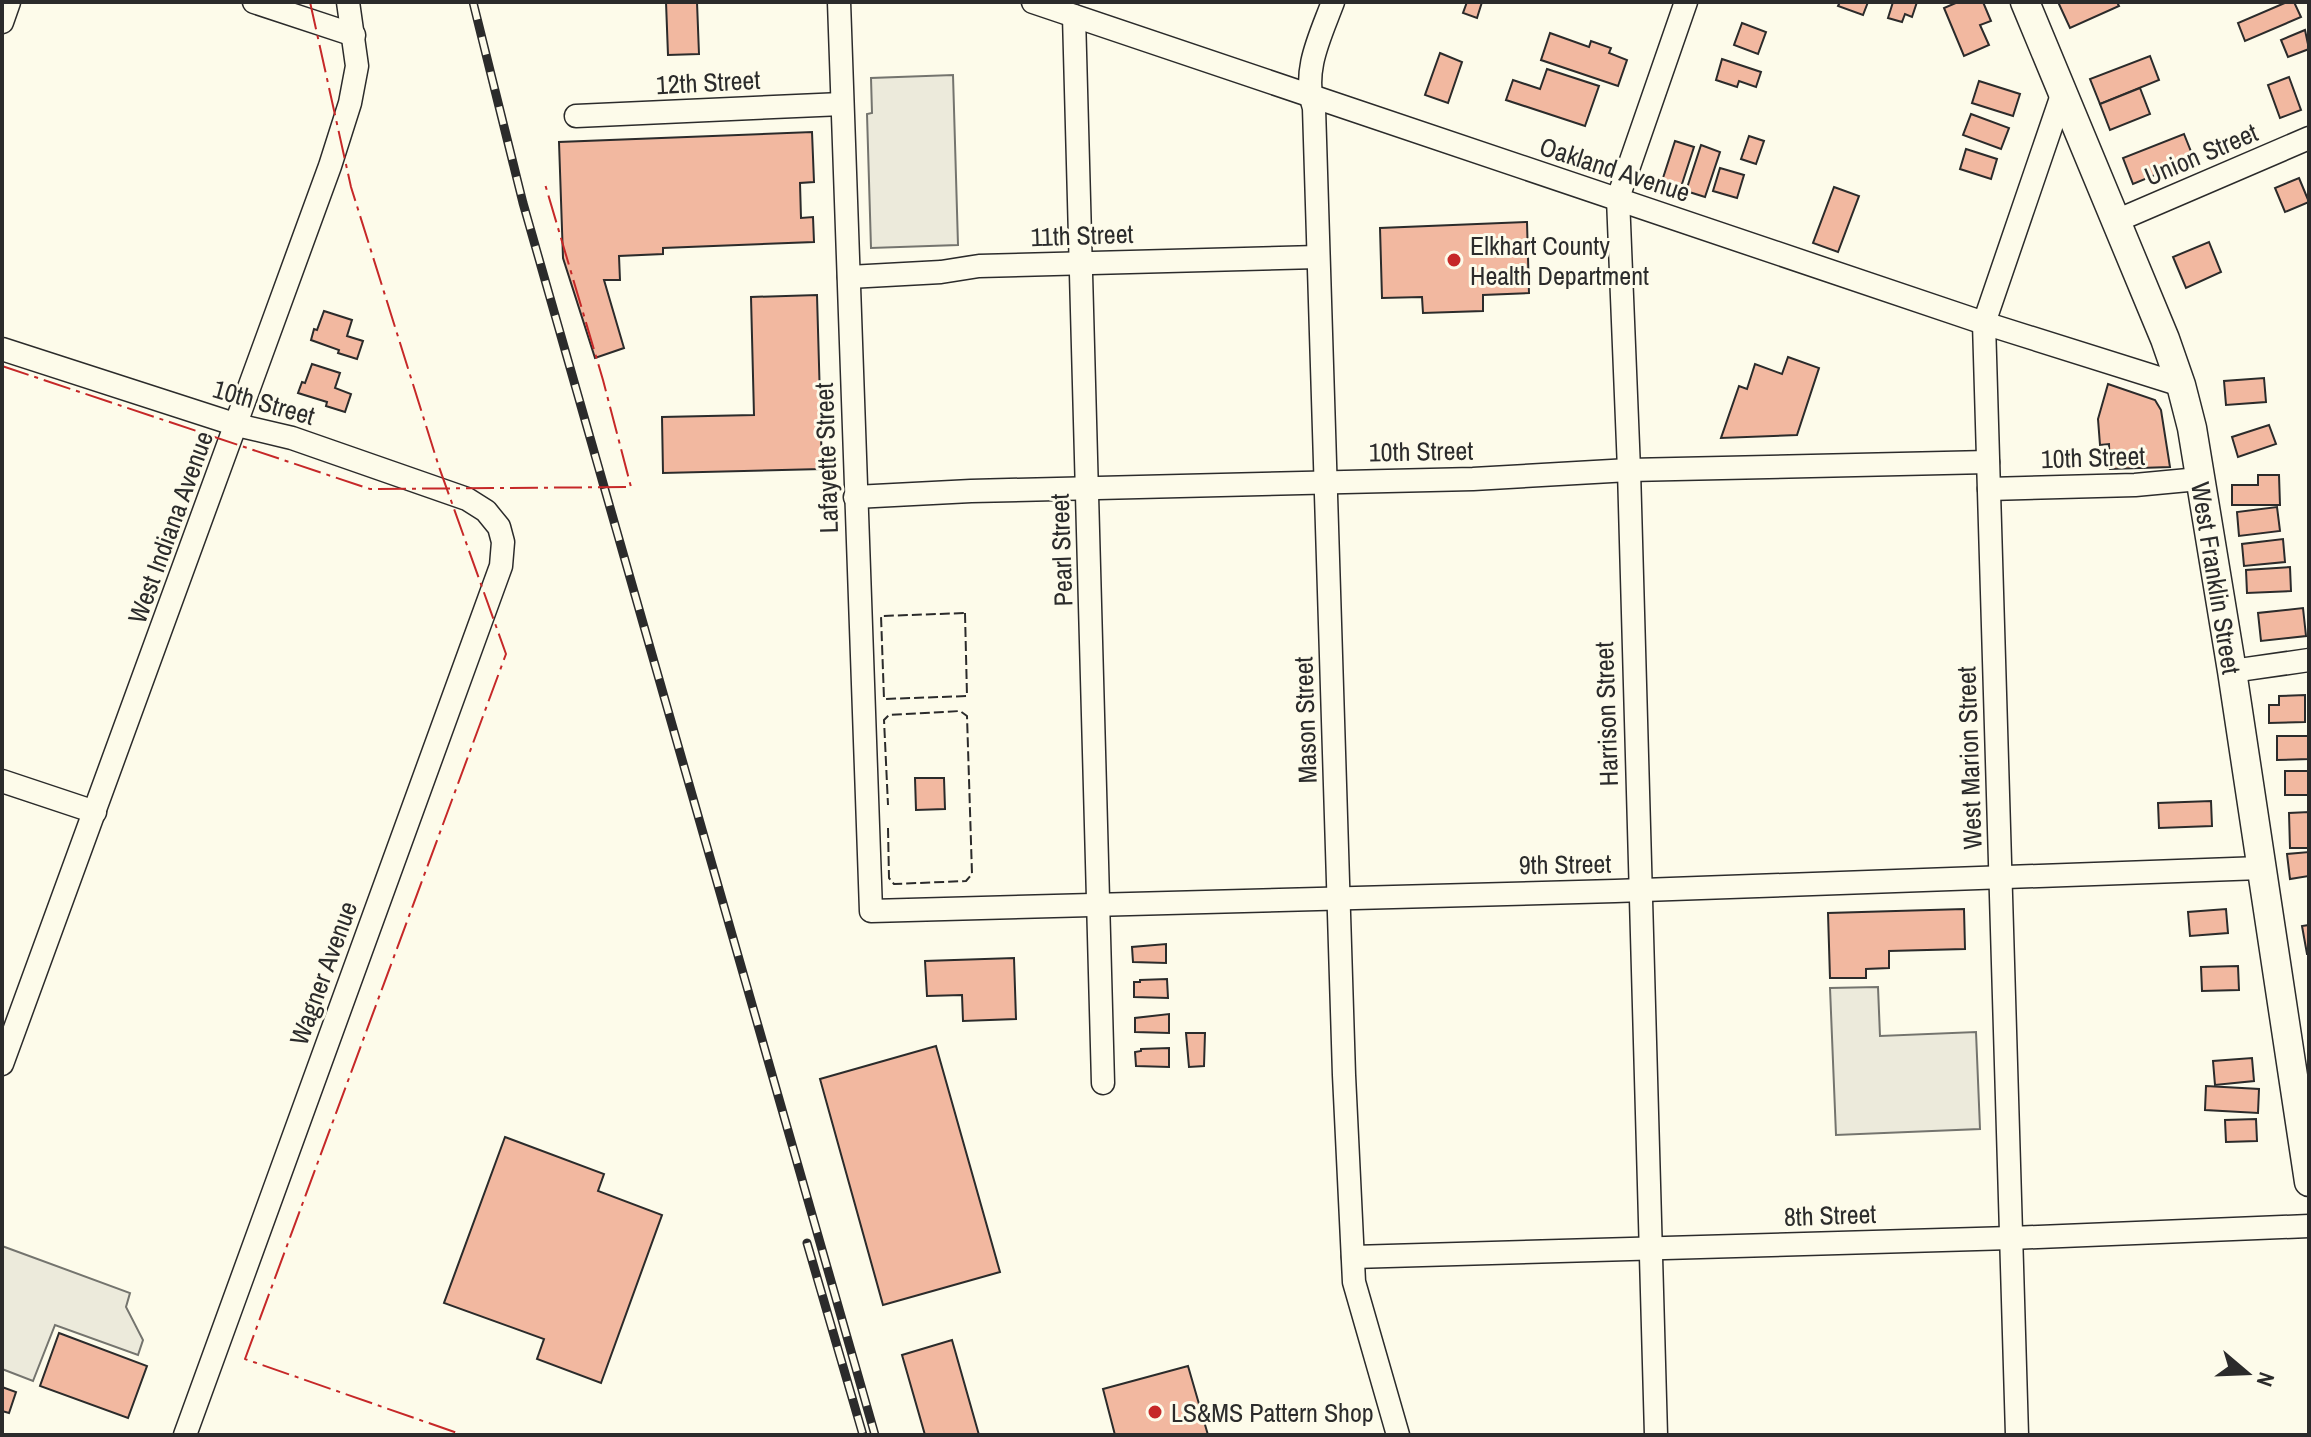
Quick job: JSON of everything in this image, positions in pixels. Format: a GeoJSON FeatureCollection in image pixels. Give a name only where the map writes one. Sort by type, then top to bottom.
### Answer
{"type":"FeatureCollection","features":[{"type":"Feature","properties":{"kind":"main road","name":"West Franklin Street"},"geometry":{"type":"LineString","coordinates":[[2025,2],[2181,385],[2192,428],[2309,1182]]}},
{"type":"Feature","properties":{"kind":"street"},"geometry":{"type":"LineString","coordinates":[[2,22],[9,2]]}},
{"type":"Feature","properties":{"kind":"street"},"geometry":{"type":"LineString","coordinates":[[254,2],[354,35]]}},
{"type":"Feature","properties":{"kind":"street","name":"West Indiana Avenue"},"geometry":{"type":"LineString","coordinates":[[2,1064],[330,166],[350,103],[357,66],[348,2]]}},
{"type":"Feature","properties":{"kind":"street","name":"Lafayette Street"},"geometry":{"type":"LineString","coordinates":[[839,2],[871,911]]}},
{"type":"Feature","properties":{"kind":"street","name":"Oakland Avenue"},"geometry":{"type":"LineString","coordinates":[[1033,2],[1984,323],[2181,385]]}},
{"type":"Feature","properties":{"kind":"street","name":"Mason Street"},"geometry":{"type":"LineString","coordinates":[[1333,2],[1310,66],[1310,95],[1314,108],[1354,1282],[1398,1435]]}},
{"type":"Feature","properties":{"kind":"street","name":"Harrison Street"},"geometry":{"type":"LineString","coordinates":[[1656,1435],[1629,470],[1618,198],[1686,2]]}},
{"type":"Feature","properties":{"kind":"street","name":"Pearl Street"},"geometry":{"type":"LineString","coordinates":[[1074,16],[1103,1083]]}},
{"type":"Feature","properties":{"kind":"street","name":"West Marion Street"},"geometry":{"type":"LineString","coordinates":[[2017,1435],[1984,323],[2063,92]]}},
{"type":"Feature","properties":{"kind":"street","name":"12th Street"},"geometry":{"type":"LineString","coordinates":[[576,116],[842,104]]}},
{"type":"Feature","properties":{"kind":"street","name":"Union Street"},"geometry":{"type":"LineString","coordinates":[[2116,221],[2309,138]]}},
{"type":"Feature","properties":{"kind":"street","name":"11th Street"},"geometry":{"type":"LineString","coordinates":[[849,277],[941,272],[979,266],[1318,257]]}},
{"type":"Feature","properties":{"kind":"street","name":"10th Street"},"geometry":{"type":"LineString","coordinates":[[2,349],[237,425],[292,438],[447,491],[486,511],[499,527]]}},
{"type":"Feature","properties":{"kind":"street","name":"10th Street"},"geometry":{"type":"LineString","coordinates":[[855,497],[1473,479],[1629,470],[1988,462]]}},
{"type":"Feature","properties":{"kind":"street","name":"10th Street"},"geometry":{"type":"LineString","coordinates":[[1989,489],[2135,485],[2199,479]]}},
{"type":"Feature","properties":{"kind":"street","name":"Wagner Avenue"},"geometry":{"type":"LineString","coordinates":[[185,1435],[501,566],[503,542],[499,527]]}},
{"type":"Feature","properties":{"kind":"street"},"geometry":{"type":"LineString","coordinates":[[2232,671],[2309,660]]}},
{"type":"Feature","properties":{"kind":"street"},"geometry":{"type":"LineString","coordinates":[[2,781],[95,812]]}},
{"type":"Feature","properties":{"kind":"street","name":"9th Street"},"geometry":{"type":"LineString","coordinates":[[871,911],[1639,890],[2261,868]]}},
{"type":"Feature","properties":{"kind":"street","name":"8th Street"},"geometry":{"type":"LineString","coordinates":[[1353,1257],[2309,1226]]}},
{"type":"Feature","properties":{"kind":"shaded area"},"geometry":{"type":"Polygon","coordinates":[[[953,75],[958,245],[871,248],[867,114],[872,113],[871,78],[953,75]]]}},
{"type":"Feature","properties":{"kind":"shaded area"},"geometry":{"type":"Polygon","coordinates":[[[1878,987],[1880,1036],[1976,1032],[1980,1129],[1836,1135],[1830,988],[1878,987]]]}},
{"type":"Feature","properties":{"kind":"shaded area"},"geometry":{"type":"Polygon","coordinates":[[[2,1246],[130,1293],[126,1307],[143,1340],[138,1355],[55,1325],[33,1381],[2,1369],[2,1246]]]}},
{"type":"Feature","properties":{"kind":"building"},"geometry":{"type":"Polygon","coordinates":[[[666,2],[697,2],[699,54],[668,55],[666,2]]]}},
{"type":"Feature","properties":{"kind":"building"},"geometry":{"type":"Polygon","coordinates":[[[1467,2],[1482,2],[1477,18],[1463,13],[1467,2]]]}},
{"type":"Feature","properties":{"kind":"building"},"geometry":{"type":"Polygon","coordinates":[[[1840,2],[1868,2],[1863,15],[1838,6],[1840,2]]]}},
{"type":"Feature","properties":{"kind":"building"},"geometry":{"type":"Polygon","coordinates":[[[1893,2],[1917,2],[1912,17],[1905,14],[1902,22],[1888,18],[1893,2]]]}},
{"type":"Feature","properties":{"kind":"building"},"geometry":{"type":"Polygon","coordinates":[[[1958,2],[1983,2],[1991,21],[1980,25],[1989,45],[1964,56],[1944,8],[1958,2]]]}},
{"type":"Feature","properties":{"kind":"building"},"geometry":{"type":"Polygon","coordinates":[[[2058,2],[2117,2],[2119,6],[2070,28],[2058,2]]]}},
{"type":"Feature","properties":{"kind":"building"},"geometry":{"type":"Polygon","coordinates":[[[2287,2],[2294,2],[2301,17],[2245,41],[2238,23],[2287,2]]]}},
{"type":"Feature","properties":{"kind":"building"},"geometry":{"type":"Polygon","coordinates":[[[1742,23],[1766,32],[1758,54],[1734,45],[1742,23]]]}},
{"type":"Feature","properties":{"kind":"building"},"geometry":{"type":"Polygon","coordinates":[[[2305,30],[2309,49],[2288,57],[2281,40],[2305,30]]]}},
{"type":"Feature","properties":{"kind":"building"},"geometry":{"type":"Polygon","coordinates":[[[1550,33],[1589,47],[1591,41],[1611,48],[1609,53],[1627,60],[1618,86],[1541,60],[1550,33]]]}},
{"type":"Feature","properties":{"kind":"building"},"geometry":{"type":"Polygon","coordinates":[[[1440,53],[1462,62],[1448,103],[1425,95],[1440,53]]]}},
{"type":"Feature","properties":{"kind":"building"},"geometry":{"type":"Polygon","coordinates":[[[2150,56],[2159,80],[2100,104],[2090,79],[2150,56]]]}},
{"type":"Feature","properties":{"kind":"building"},"geometry":{"type":"Polygon","coordinates":[[[1722,59],[1761,72],[1756,87],[1739,81],[1737,87],[1716,80],[1722,59]]]}},
{"type":"Feature","properties":{"kind":"building"},"geometry":{"type":"Polygon","coordinates":[[[1547,69],[1599,86],[1585,126],[1506,100],[1513,80],[1540,89],[1547,69]]]}},
{"type":"Feature","properties":{"kind":"building"},"geometry":{"type":"Polygon","coordinates":[[[2289,77],[2301,110],[2280,118],[2268,85],[2289,77]]]}},
{"type":"Feature","properties":{"kind":"building"},"geometry":{"type":"Polygon","coordinates":[[[1979,81],[2020,94],[2013,116],[1972,103],[1979,81]]]}},
{"type":"Feature","properties":{"kind":"building"},"geometry":{"type":"Polygon","coordinates":[[[2140,88],[2150,114],[2110,130],[2100,104],[2140,88]]]}},
{"type":"Feature","properties":{"kind":"building"},"geometry":{"type":"Polygon","coordinates":[[[1971,114],[2009,128],[2001,149],[1963,135],[1971,114]]]}},
{"type":"Feature","properties":{"kind":"building"},"geometry":{"type":"Polygon","coordinates":[[[812,132],[814,182],[800,183],[801,218],[813,217],[814,242],[663,248],[663,254],[619,256],[620,280],[604,280],[624,348],[595,358],[563,258],[559,142],[812,132]]]}},
{"type":"Feature","properties":{"kind":"building"},"geometry":{"type":"Polygon","coordinates":[[[2184,134],[2194,159],[2133,184],[2123,158],[2184,134]]]}},
{"type":"Feature","properties":{"kind":"building"},"geometry":{"type":"Polygon","coordinates":[[[1749,136],[1764,141],[1756,164],[1741,159],[1749,136]]]}},
{"type":"Feature","properties":{"kind":"building"},"geometry":{"type":"Polygon","coordinates":[[[1675,141],[1694,147],[1681,187],[1662,181],[1675,141]]]}},
{"type":"Feature","properties":{"kind":"building"},"geometry":{"type":"Polygon","coordinates":[[[1701,145],[1720,152],[1705,197],[1686,191],[1701,145]]]}},
{"type":"Feature","properties":{"kind":"building"},"geometry":{"type":"Polygon","coordinates":[[[1966,149],[1997,159],[1991,179],[1960,169],[1966,149]]]}},
{"type":"Feature","properties":{"kind":"building"},"geometry":{"type":"Polygon","coordinates":[[[1720,168],[1744,175],[1737,198],[1713,191],[1720,168]]]}},
{"type":"Feature","properties":{"kind":"building"},"geometry":{"type":"Polygon","coordinates":[[[2299,178],[2309,202],[2285,212],[2275,188],[2299,178]]]}},
{"type":"Feature","properties":{"kind":"building"},"geometry":{"type":"Polygon","coordinates":[[[1834,187],[1859,196],[1838,252],[1813,243],[1834,187]]]}},
{"type":"Feature","properties":{"kind":"building","name":"Elkhart County Health Department"},"geometry":{"type":"Polygon","coordinates":[[[1527,222],[1529,293],[1483,295],[1483,311],[1423,313],[1422,297],[1382,298],[1380,228],[1527,222]]]}},
{"type":"Feature","properties":{"kind":"building"},"geometry":{"type":"Polygon","coordinates":[[[2209,242],[2221,272],[2186,288],[2173,257],[2209,242]]]}},
{"type":"Feature","properties":{"kind":"building"},"geometry":{"type":"Polygon","coordinates":[[[817,295],[822,469],[663,473],[662,417],[754,415],[751,297],[817,295]]]}},
{"type":"Feature","properties":{"kind":"building"},"geometry":{"type":"Polygon","coordinates":[[[324,311],[352,320],[347,336],[363,341],[357,359],[311,340],[324,311]]]}},
{"type":"Feature","properties":{"kind":"building"},"geometry":{"type":"Polygon","coordinates":[[[1788,357],[1819,368],[1797,435],[1721,438],[1739,386],[1747,389],[1755,364],[1782,374],[1788,357]]]}},
{"type":"Feature","properties":{"kind":"building"},"geometry":{"type":"Polygon","coordinates":[[[312,364],[340,373],[335,388],[351,394],[345,412],[326,406],[327,402],[298,393],[312,364]]]}},
{"type":"Feature","properties":{"kind":"building"},"geometry":{"type":"Polygon","coordinates":[[[2264,378],[2266,402],[2226,405],[2224,381],[2264,378]]]}},
{"type":"Feature","properties":{"kind":"building"},"geometry":{"type":"Polygon","coordinates":[[[2108,384],[2155,400],[2161,410],[2170,467],[2110,469],[2109,444],[2100,445],[2098,419],[2108,384]]]}},
{"type":"Feature","properties":{"kind":"building"},"geometry":{"type":"Polygon","coordinates":[[[2269,425],[2276,444],[2238,457],[2232,437],[2269,425]]]}},
{"type":"Feature","properties":{"kind":"building"},"geometry":{"type":"Polygon","coordinates":[[[2258,475],[2279,475],[2280,505],[2232,505],[2232,485],[2258,485],[2258,475]]]}},
{"type":"Feature","properties":{"kind":"building"},"geometry":{"type":"Polygon","coordinates":[[[2277,507],[2280,531],[2239,536],[2237,512],[2277,507]]]}},
{"type":"Feature","properties":{"kind":"building"},"geometry":{"type":"Polygon","coordinates":[[[2283,539],[2285,562],[2244,566],[2242,544],[2283,539]]]}},
{"type":"Feature","properties":{"kind":"building"},"geometry":{"type":"Polygon","coordinates":[[[2290,567],[2291,591],[2247,593],[2246,570],[2290,567]]]}},
{"type":"Feature","properties":{"kind":"building"},"geometry":{"type":"Polygon","coordinates":[[[2303,608],[2306,636],[2261,641],[2258,613],[2303,608]]]}},
{"type":"Feature","properties":{"kind":"building"},"geometry":{"type":"Polygon","coordinates":[[[2305,695],[2305,722],[2269,723],[2269,705],[2279,705],[2279,696],[2305,695]]]}},
{"type":"Feature","properties":{"kind":"building"},"geometry":{"type":"Polygon","coordinates":[[[2277,736],[2309,736],[2309,759],[2277,760],[2277,736]]]}},
{"type":"Feature","properties":{"kind":"building"},"geometry":{"type":"Polygon","coordinates":[[[2285,771],[2309,771],[2309,795],[2285,795],[2285,771]]]}},
{"type":"Feature","properties":{"kind":"building"},"geometry":{"type":"Polygon","coordinates":[[[915,778],[944,778],[945,809],[916,810],[915,778]]]}},
{"type":"Feature","properties":{"kind":"building"},"geometry":{"type":"Polygon","coordinates":[[[2211,801],[2212,826],[2159,828],[2158,803],[2211,801]]]}},
{"type":"Feature","properties":{"kind":"building"},"geometry":{"type":"Polygon","coordinates":[[[2309,812],[2309,848],[2290,848],[2289,813],[2309,812]]]}},
{"type":"Feature","properties":{"kind":"building"},"geometry":{"type":"Polygon","coordinates":[[[2309,852],[2309,876],[2290,879],[2287,854],[2309,852]]]}},
{"type":"Feature","properties":{"kind":"building"},"geometry":{"type":"Polygon","coordinates":[[[1964,909],[1965,949],[1889,951],[1889,968],[1866,969],[1866,978],[1830,978],[1828,913],[1964,909]]]}},
{"type":"Feature","properties":{"kind":"building"},"geometry":{"type":"Polygon","coordinates":[[[2226,909],[2228,933],[2190,936],[2188,912],[2226,909]]]}},
{"type":"Feature","properties":{"kind":"building"},"geometry":{"type":"Polygon","coordinates":[[[2309,925],[2309,954],[2307,954],[2302,926],[2309,925]]]}},
{"type":"Feature","properties":{"kind":"building"},"geometry":{"type":"Polygon","coordinates":[[[1166,944],[1166,963],[1133,962],[1132,947],[1166,944]]]}},
{"type":"Feature","properties":{"kind":"building"},"geometry":{"type":"Polygon","coordinates":[[[1014,958],[1016,1019],[963,1021],[962,995],[927,996],[925,961],[1014,958]]]}},
{"type":"Feature","properties":{"kind":"building"},"geometry":{"type":"Polygon","coordinates":[[[2238,966],[2239,990],[2202,991],[2201,967],[2238,966]]]}},
{"type":"Feature","properties":{"kind":"building"},"geometry":{"type":"Polygon","coordinates":[[[1167,979],[1168,998],[1134,997],[1134,982],[1167,979]]]}},
{"type":"Feature","properties":{"kind":"building"},"geometry":{"type":"Polygon","coordinates":[[[1169,1014],[1169,1033],[1135,1032],[1135,1018],[1169,1014]]]}},
{"type":"Feature","properties":{"kind":"building"},"geometry":{"type":"Polygon","coordinates":[[[1186,1033],[1205,1033],[1204,1066],[1189,1067],[1186,1033]]]}},
{"type":"Feature","properties":{"kind":"building"},"geometry":{"type":"Polygon","coordinates":[[[936,1046],[1000,1272],[883,1305],[820,1079],[936,1046]]]}},
{"type":"Feature","properties":{"kind":"building"},"geometry":{"type":"Polygon","coordinates":[[[1169,1048],[1169,1067],[1136,1066],[1135,1052],[1169,1048]]]}},
{"type":"Feature","properties":{"kind":"building"},"geometry":{"type":"Polygon","coordinates":[[[2252,1058],[2254,1081],[2215,1085],[2213,1061],[2252,1058]]]}},
{"type":"Feature","properties":{"kind":"building"},"geometry":{"type":"Polygon","coordinates":[[[2206,1086],[2259,1089],[2258,1113],[2205,1110],[2206,1086]]]}},
{"type":"Feature","properties":{"kind":"building"},"geometry":{"type":"Polygon","coordinates":[[[2256,1119],[2257,1141],[2226,1142],[2225,1120],[2256,1119]]]}},
{"type":"Feature","properties":{"kind":"building"},"geometry":{"type":"Polygon","coordinates":[[[505,1137],[604,1174],[598,1191],[662,1215],[601,1383],[537,1359],[544,1339],[444,1303],[505,1137]]]}},
{"type":"Feature","properties":{"kind":"building"},"geometry":{"type":"Polygon","coordinates":[[[59,1333],[147,1366],[128,1418],[40,1386],[59,1333]]]}},
{"type":"Feature","properties":{"kind":"building"},"geometry":{"type":"Polygon","coordinates":[[[952,1340],[979,1435],[925,1435],[902,1355],[952,1340]]]}},
{"type":"Feature","properties":{"kind":"building","name":"LS&MS Pattern Shop"},"geometry":{"type":"Polygon","coordinates":[[[1188,1366],[1208,1435],[1115,1435],[1103,1389],[1188,1366]]]}},
{"type":"Feature","properties":{"kind":"building"},"geometry":{"type":"Polygon","coordinates":[[[2,1387],[16,1392],[9,1413],[2,1411],[2,1387]]]}},
{"type":"Feature","properties":{"kind":"railway"},"geometry":{"type":"LineString","coordinates":[[473,2],[523,203],[875,1435]]}},
{"type":"Feature","properties":{"kind":"railway"},"geometry":{"type":"LineString","coordinates":[[807,1243],[863,1435]]}},
{"type":"Feature","properties":{"kind":"fence"},"geometry":{"type":"LineString","coordinates":[[965,613],[967,696],[884,699],[881,616],[965,613]]}},
{"type":"Feature","properties":{"kind":"fence"},"geometry":{"type":"LineString","coordinates":[[888,805],[884,720],[889,715],[960,711],[967,716],[972,874],[966,881],[894,884],[889,878],[888,828]]}},
{"type":"Feature","properties":{"kind":"power"},"geometry":{"type":"LineString","coordinates":[[310,2],[351,187],[439,467],[506,654],[245,1359],[463,1435]]}},
{"type":"Feature","properties":{"kind":"power"},"geometry":{"type":"LineString","coordinates":[[2,366],[370,489],[631,487],[545,184]]}},
{"type":"Feature","properties":{"kind":"place","name":"Elkhart County Health Department"},"geometry":{"type":"Point","coordinates":[1454,260]}},
{"type":"Feature","properties":{"kind":"place","name":"LS&MS Pattern Shop"},"geometry":{"type":"Point","coordinates":[1155,1412]}}]}
